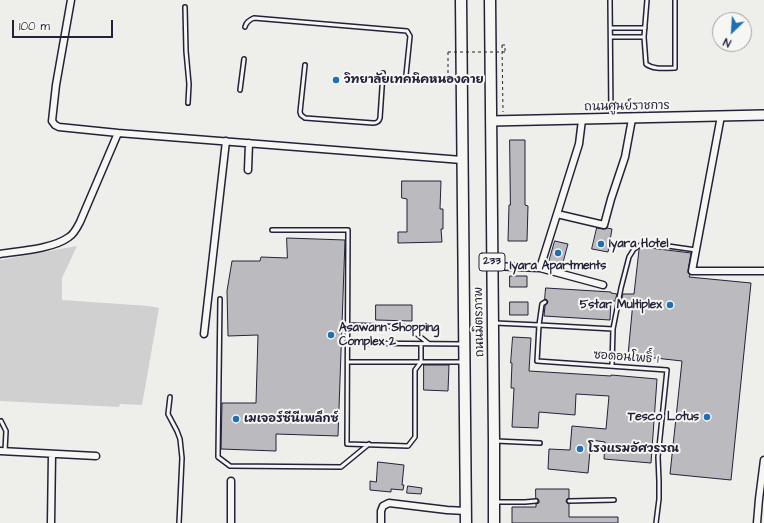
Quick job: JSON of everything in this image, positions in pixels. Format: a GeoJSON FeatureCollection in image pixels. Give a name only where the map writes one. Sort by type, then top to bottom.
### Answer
{"type":"FeatureCollection","features":[{"type":"Feature","properties":{"kind":"main road","name":"ถนนมิตรภาพ"},"geometry":{"type":"LineString","coordinates":[[461,0],[466,523]]}},
{"type":"Feature","properties":{"kind":"main road","name":"ถนนมิตรภาพ"},"geometry":{"type":"LineString","coordinates":[[490,0],[494,523]]}},
{"type":"Feature","properties":{"kind":"street"},"geometry":{"type":"LineString","coordinates":[[71,0],[56,85],[52,121],[59,127],[462,160]]}},
{"type":"Feature","properties":{"kind":"street"},"geometry":{"type":"LineString","coordinates":[[721,116],[692,271],[764,270]]}},
{"type":"Feature","properties":{"kind":"street","name":"ถนนศูนย์ราชการ"},"geometry":{"type":"LineString","coordinates":[[491,121],[764,116]]}},
{"type":"Feature","properties":{"kind":"street"},"geometry":{"type":"LineString","coordinates":[[557,214],[604,225],[625,157],[632,119]]}},
{"type":"Feature","properties":{"kind":"street"},"geometry":{"type":"LineString","coordinates":[[540,268],[579,144],[582,120]]}},
{"type":"Feature","properties":{"kind":"street"},"geometry":{"type":"LineString","coordinates":[[0,254],[47,246],[61,242],[70,237],[80,222],[118,133]]}},
{"type":"Feature","properties":{"kind":"street"},"geometry":{"type":"LineString","coordinates":[[204,334],[226,141]]}},
{"type":"Feature","properties":{"kind":"street"},"geometry":{"type":"LineString","coordinates":[[248,170],[249,143]]}},
{"type":"Feature","properties":{"kind":"street"},"geometry":{"type":"LineString","coordinates":[[492,266],[540,268],[603,285]]}},
{"type":"Feature","properties":{"kind":"street"},"geometry":{"type":"LineString","coordinates":[[2,451],[96,456]]}},
{"type":"Feature","properties":{"kind":"street"},"geometry":{"type":"LineString","coordinates":[[51,523],[52,454]]}},
{"type":"Feature","properties":{"kind":"street"},"geometry":{"type":"LineString","coordinates":[[757,523],[761,500],[764,460]]}},
{"type":"Feature","properties":{"kind":"street"},"geometry":{"type":"LineString","coordinates":[[231,481],[231,523]]}},
{"type":"Feature","properties":{"kind":"street"},"geometry":{"type":"LineString","coordinates":[[381,523],[381,511],[383,506],[389,503],[466,511]]}},
{"type":"Feature","properties":{"kind":"lane"},"geometry":{"type":"LineString","coordinates":[[610,0],[611,119]]}},
{"type":"Feature","properties":{"kind":"lane"},"geometry":{"type":"LineString","coordinates":[[647,0],[644,37],[646,64],[650,67],[657,68],[675,68],[675,0]]}},
{"type":"Feature","properties":{"kind":"lane"},"geometry":{"type":"LineString","coordinates":[[185,7],[186,51],[189,84],[188,103]]}},
{"type":"Feature","properties":{"kind":"lane"},"geometry":{"type":"LineString","coordinates":[[245,27],[246,23],[250,19],[254,18],[407,31],[410,36],[406,75]]}},
{"type":"Feature","properties":{"kind":"lane"},"geometry":{"type":"LineString","coordinates":[[611,28],[645,28]]}},
{"type":"Feature","properties":{"kind":"lane"},"geometry":{"type":"LineString","coordinates":[[611,37],[644,37]]}},
{"type":"Feature","properties":{"kind":"lane"},"geometry":{"type":"LineString","coordinates":[[240,90],[244,59]]}},
{"type":"Feature","properties":{"kind":"lane"},"geometry":{"type":"LineString","coordinates":[[305,65],[300,112],[305,118],[373,124],[376,123],[380,118],[383,73]]}},
{"type":"Feature","properties":{"kind":"lane"},"geometry":{"type":"LineString","coordinates":[[272,230],[348,230],[347,444],[408,446],[415,437],[415,370],[421,362],[421,344]]}},
{"type":"Feature","properties":{"kind":"lane"},"geometry":{"type":"LineString","coordinates":[[612,366],[613,329],[629,257],[634,248],[642,244],[696,250]]}},
{"type":"Feature","properties":{"kind":"lane"},"geometry":{"type":"LineString","coordinates":[[220,300],[218,457],[230,466],[341,467],[369,444]]}},
{"type":"Feature","properties":{"kind":"lane"},"geometry":{"type":"LineString","coordinates":[[539,324],[542,304],[545,302]]}},
{"type":"Feature","properties":{"kind":"lane"},"geometry":{"type":"LineString","coordinates":[[493,323],[539,324],[613,329]]}},
{"type":"Feature","properties":{"kind":"lane","name":"ซอดอนโพธิ์ 1"},"geometry":{"type":"LineString","coordinates":[[539,324],[537,361],[667,370],[658,457],[659,499],[656,523]]}},
{"type":"Feature","properties":{"kind":"lane"},"geometry":{"type":"LineString","coordinates":[[348,325],[408,327],[428,344]]}},
{"type":"Feature","properties":{"kind":"lane"},"geometry":{"type":"LineString","coordinates":[[348,343],[464,344]]}},
{"type":"Feature","properties":{"kind":"lane"},"geometry":{"type":"LineString","coordinates":[[348,362],[464,362]]}},
{"type":"Feature","properties":{"kind":"lane"},"geometry":{"type":"LineString","coordinates":[[170,397],[168,414],[180,439],[182,458],[179,523]]}},
{"type":"Feature","properties":{"kind":"lane"},"geometry":{"type":"LineString","coordinates":[[1,421],[6,431],[2,451]]}},
{"type":"Feature","properties":{"kind":"lane"},"geometry":{"type":"LineString","coordinates":[[494,441],[540,443]]}},
{"type":"Feature","properties":{"kind":"lane"},"geometry":{"type":"LineString","coordinates":[[569,501],[614,500]]}},
{"type":"Feature","properties":{"kind":"lane"},"geometry":{"type":"LineString","coordinates":[[494,502],[536,501]]}},
{"type":"Feature","properties":{"kind":"path"},"geometry":{"type":"LineString","coordinates":[[448,79],[448,52],[505,52],[505,45],[502,45],[503,121]]}},
{"type":"Feature","properties":{"kind":"shaded area"},"geometry":{"type":"Polygon","coordinates":[[[77,246],[62,278],[62,300],[159,308],[142,405],[120,404],[119,407],[0,401],[0,260],[77,246]]]}},
{"type":"Feature","properties":{"kind":"building"},"geometry":{"type":"Polygon","coordinates":[[[510,140],[525,140],[525,205],[528,206],[527,241],[508,241],[510,205],[510,140]]]}},
{"type":"Feature","properties":{"kind":"building"},"geometry":{"type":"Polygon","coordinates":[[[402,181],[441,181],[440,209],[443,209],[443,229],[441,229],[442,242],[398,243],[398,232],[407,232],[407,199],[402,198],[402,181]]]}},
{"type":"Feature","properties":{"kind":"building","name":"Iyara Hotel"},"geometry":{"type":"Polygon","coordinates":[[[597,228],[612,229],[608,252],[592,249],[597,228]]]}},
{"type":"Feature","properties":{"kind":"building"},"geometry":{"type":"Polygon","coordinates":[[[287,238],[345,240],[338,436],[276,434],[276,451],[221,449],[222,403],[256,403],[258,335],[228,336],[227,291],[232,261],[260,261],[261,257],[287,258],[287,238]]]}},
{"type":"Feature","properties":{"kind":"building","name":"Iyara Apartments"},"geometry":{"type":"Polygon","coordinates":[[[555,241],[568,244],[562,266],[549,262],[555,241]]]}},
{"type":"Feature","properties":{"kind":"building","name":"Tesco Lotus"},"geometry":{"type":"Polygon","coordinates":[[[642,247],[691,253],[688,270],[690,275],[689,277],[751,283],[731,480],[670,474],[682,361],[628,355],[633,302],[621,301],[623,294],[634,294],[639,250],[642,247]]]}},
{"type":"Feature","properties":{"kind":"building"},"geometry":{"type":"Polygon","coordinates":[[[510,276],[527,276],[527,287],[510,287],[510,276]]]}},
{"type":"Feature","properties":{"kind":"building"},"geometry":{"type":"Polygon","coordinates":[[[546,288],[611,292],[617,294],[615,301],[611,301],[610,320],[544,316],[545,306],[548,302],[545,299],[546,288]]]}},
{"type":"Feature","properties":{"kind":"building"},"geometry":{"type":"Polygon","coordinates":[[[510,302],[528,302],[528,315],[510,315],[510,302]]]}},
{"type":"Feature","properties":{"kind":"building"},"geometry":{"type":"Polygon","coordinates":[[[376,305],[412,305],[412,321],[376,320],[376,305]]]}},
{"type":"Feature","properties":{"kind":"building"},"geometry":{"type":"Polygon","coordinates":[[[513,337],[531,338],[529,371],[657,379],[651,463],[604,459],[605,442],[591,440],[588,473],[548,469],[549,449],[570,450],[572,426],[606,429],[609,396],[576,394],[575,415],[539,412],[538,428],[512,427],[514,388],[511,388],[511,363],[513,337]]]}},
{"type":"Feature","properties":{"kind":"building"},"geometry":{"type":"Polygon","coordinates":[[[424,365],[449,365],[448,391],[424,390],[424,365]]]}},
{"type":"Feature","properties":{"kind":"building"},"geometry":{"type":"Polygon","coordinates":[[[378,462],[404,465],[403,490],[391,489],[391,492],[370,490],[370,481],[376,482],[378,462]]]}},
{"type":"Feature","properties":{"kind":"building"},"geometry":{"type":"Polygon","coordinates":[[[408,486],[422,488],[421,494],[407,493],[408,486]]]}},
{"type":"Feature","properties":{"kind":"building"},"geometry":{"type":"Polygon","coordinates":[[[536,489],[569,489],[569,498],[566,501],[569,504],[569,517],[618,517],[618,523],[512,523],[512,507],[536,507],[536,504],[539,503],[539,500],[536,498],[536,489]]]}},
{"type":"Feature","properties":{"kind":"place","name":"วิทยาลัยเทคนิคหนองคาย"},"geometry":{"type":"Point","coordinates":[336,80]}},
{"type":"Feature","properties":{"kind":"place","name":"Iyara Hotel"},"geometry":{"type":"Point","coordinates":[601,244]}},
{"type":"Feature","properties":{"kind":"place","name":"Iyara Apartments"},"geometry":{"type":"Point","coordinates":[558,253]}},
{"type":"Feature","properties":{"kind":"place","name":"5star Multiplex"},"geometry":{"type":"Point","coordinates":[670,305]}},
{"type":"Feature","properties":{"kind":"place","name":"Asawann Shopping Complex 2"},"geometry":{"type":"Point","coordinates":[331,335]}},
{"type":"Feature","properties":{"kind":"place","name":"Tesco Lotus"},"geometry":{"type":"Point","coordinates":[707,417]}},
{"type":"Feature","properties":{"kind":"place","name":"เมเจอร์ซีนีเพล็กซ์"},"geometry":{"type":"Point","coordinates":[236,419]}},
{"type":"Feature","properties":{"kind":"place","name":"โรงแรมอัศวรรณ"},"geometry":{"type":"Point","coordinates":[580,449]}}]}
